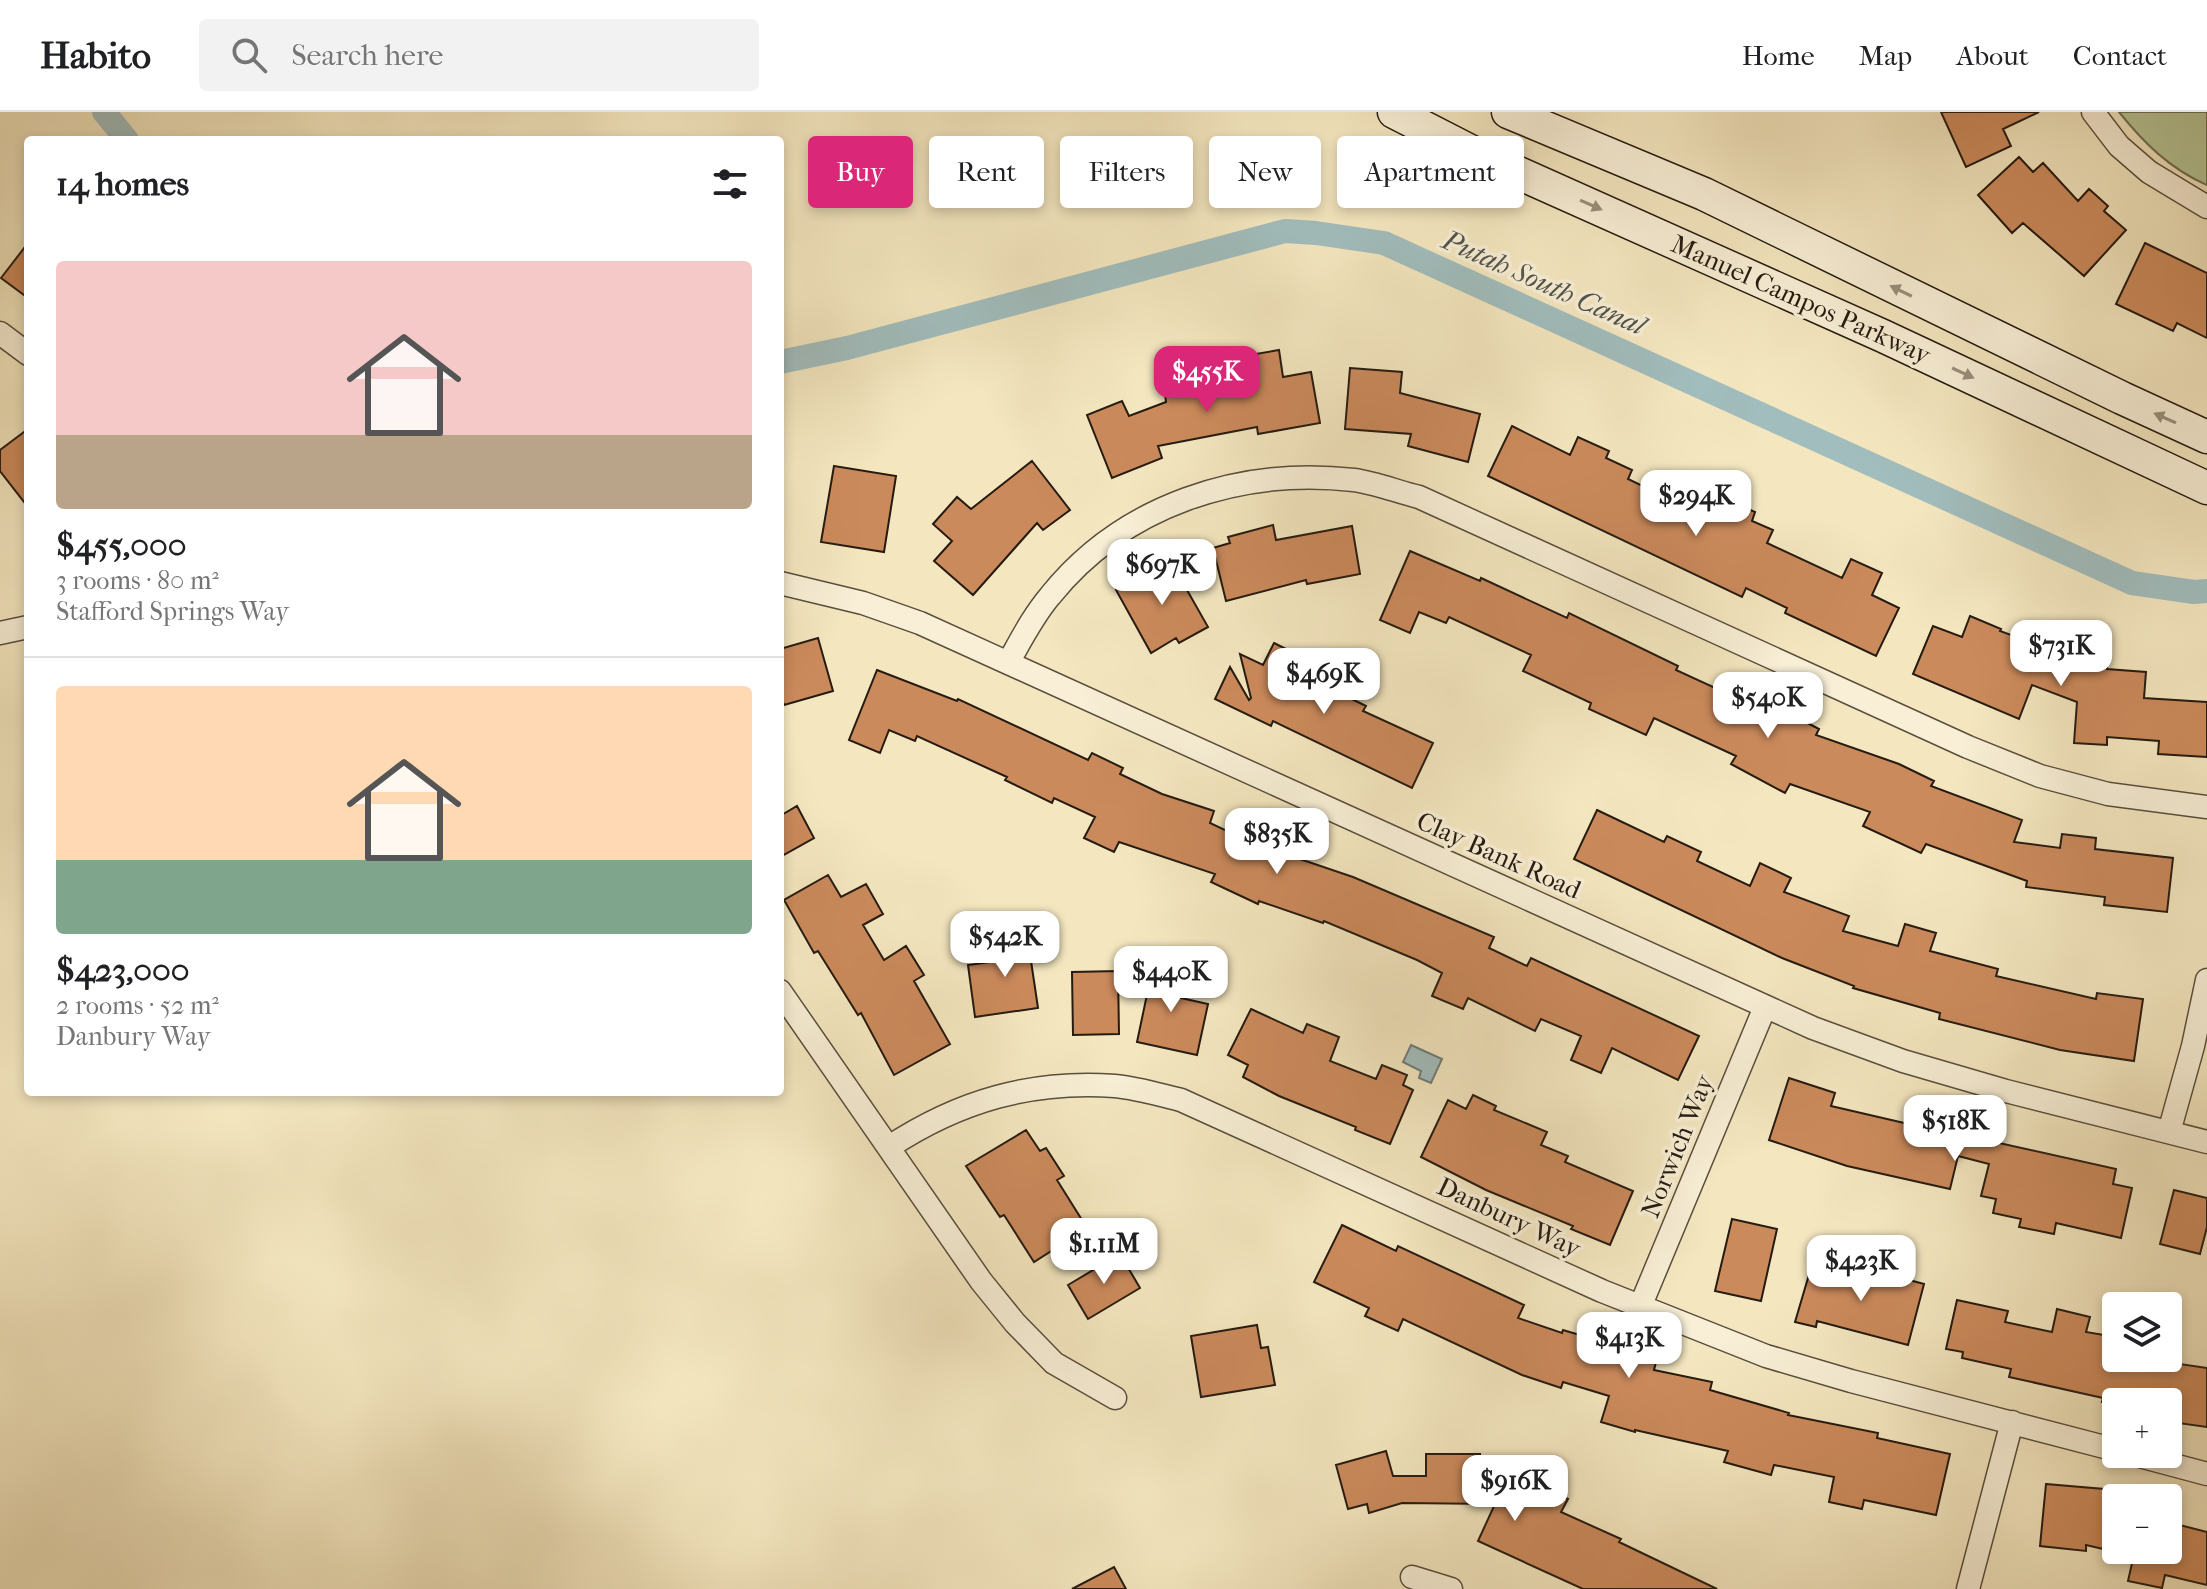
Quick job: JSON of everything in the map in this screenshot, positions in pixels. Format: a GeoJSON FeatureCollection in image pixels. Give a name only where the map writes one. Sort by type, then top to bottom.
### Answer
{"type":"FeatureCollection","features":[{"type":"Feature","properties":{"kind":"main road","name":"Manuel Campos Parkway"},"geometry":{"type":"LineString","coordinates":[[1394,112],[1476,154],[1883,336],[2207,488]]}},
{"type":"Feature","properties":{"kind":"main road","name":"Manuel Campos Parkway"},"geometry":{"type":"LineString","coordinates":[[1508,112],[1704,194],[2207,437]]}},
{"type":"Feature","properties":{"kind":"street"},"geometry":{"type":"LineString","coordinates":[[2093,112],[2119,146],[2149,172],[2207,207]]}},
{"type":"Feature","properties":{"kind":"street"},"geometry":{"type":"LineString","coordinates":[[0,333],[24,351]]}},
{"type":"Feature","properties":{"kind":"street"},"geometry":{"type":"LineString","coordinates":[[1008,663],[1049,597],[1077,565],[1112,538],[1158,510],[1203,491],[1255,480],[1295,476],[1357,480],[1419,497],[1955,741],[2040,776],[2108,794],[2207,807]]}},
{"type":"Feature","properties":{"kind":"street","name":"Clay Bank Road"},"geometry":{"type":"LineString","coordinates":[[784,584],[863,603],[920,623],[1765,1007],[1903,1061],[2006,1091],[2207,1142]]}},
{"type":"Feature","properties":{"kind":"street"},"geometry":{"type":"LineString","coordinates":[[0,633],[24,628]]}},
{"type":"Feature","properties":{"kind":"street"},"geometry":{"type":"LineString","coordinates":[[2169,1132],[2193,1046],[2207,980]]}},
{"type":"Feature","properties":{"kind":"street"},"geometry":{"type":"LineString","coordinates":[[784,997],[981,1281],[1015,1323],[1054,1363],[1115,1398]]}},
{"type":"Feature","properties":{"kind":"street","name":"Norwich Way"},"geometry":{"type":"LineString","coordinates":[[1640,1307],[1765,1007]]}},
{"type":"Feature","properties":{"kind":"street","name":"Danbury Way"},"geometry":{"type":"LineString","coordinates":[[889,1147],[941,1115],[993,1097],[1049,1085],[1117,1086],[1181,1100],[1640,1307],[1766,1356],[2102,1446]]}},
{"type":"Feature","properties":{"kind":"street"},"geometry":{"type":"LineString","coordinates":[[1968,1589],[2012,1422]]}},
{"type":"Feature","properties":{"kind":"street"},"geometry":{"type":"LineString","coordinates":[[2182,1467],[2207,1474]]}},
{"type":"Feature","properties":{"kind":"street"},"geometry":{"type":"LineString","coordinates":[[1412,1577],[1451,1589]]}},
{"type":"Feature","properties":{"kind":"green space"},"geometry":{"type":"Polygon","coordinates":[[[2119,112],[2207,112],[2207,185],[2158,154],[2119,112]]]}},
{"type":"Feature","properties":{"kind":"water"},"geometry":{"type":"Polygon","coordinates":[[[1411,1045],[1442,1059],[1431,1083],[1419,1078],[1421,1071],[1403,1062],[1411,1045]]]}},
{"type":"Feature","properties":{"kind":"building"},"geometry":{"type":"Polygon","coordinates":[[[1941,112],[2039,112],[2003,129],[2011,146],[1966,167],[1941,112]]]}},
{"type":"Feature","properties":{"kind":"building"},"geometry":{"type":"Polygon","coordinates":[[[2019,157],[2033,172],[2043,163],[2078,201],[2089,189],[2108,206],[2104,211],[2126,230],[2084,276],[2023,223],[2012,233],[1978,195],[2019,157]]]}},
{"type":"Feature","properties":{"kind":"building"},"geometry":{"type":"Polygon","coordinates":[[[2145,243],[2207,273],[2207,338],[2177,323],[2173,331],[2116,304],[2145,243]]]}},
{"type":"Feature","properties":{"kind":"building"},"geometry":{"type":"Polygon","coordinates":[[[24,248],[24,295],[1,278],[24,248]]]}},
{"type":"Feature","properties":{"kind":"building"},"geometry":{"type":"Polygon","coordinates":[[[1279,350],[1283,377],[1311,372],[1320,423],[1258,434],[1257,427],[1158,446],[1162,458],[1112,478],[1087,415],[1122,401],[1129,416],[1166,402],[1165,394],[1248,378],[1244,356],[1279,350]]]}},
{"type":"Feature","properties":{"kind":"building"},"geometry":{"type":"Polygon","coordinates":[[[1350,368],[1402,372],[1400,393],[1480,414],[1468,462],[1408,446],[1411,434],[1345,429],[1350,368]]]}},
{"type":"Feature","properties":{"kind":"building"},"geometry":{"type":"Polygon","coordinates":[[[1512,426],[1570,455],[1578,437],[1609,451],[1606,458],[1632,470],[1628,479],[1709,518],[1719,496],[1755,512],[1752,521],[1773,530],[1767,543],[1842,578],[1851,559],[1882,573],[1872,595],[1899,608],[1876,656],[1785,613],[1787,608],[1746,588],[1742,597],[1488,476],[1512,426]]]}},
{"type":"Feature","properties":{"kind":"building"},"geometry":{"type":"Polygon","coordinates":[[[24,432],[24,502],[0,471],[0,450],[24,432]]]}},
{"type":"Feature","properties":{"kind":"building"},"geometry":{"type":"Polygon","coordinates":[[[1032,461],[1070,510],[1043,530],[1037,523],[973,595],[934,561],[952,541],[933,524],[957,497],[971,509],[1032,461]]]}},
{"type":"Feature","properties":{"kind":"building"},"geometry":{"type":"Polygon","coordinates":[[[834,466],[896,476],[884,552],[821,542],[834,466]]]}},
{"type":"Feature","properties":{"kind":"building"},"geometry":{"type":"Polygon","coordinates":[[[1273,525],[1276,540],[1352,526],[1360,574],[1307,584],[1306,580],[1226,601],[1213,548],[1230,543],[1228,537],[1273,525]]]}},
{"type":"Feature","properties":{"kind":"building"},"geometry":{"type":"Polygon","coordinates":[[[1410,551],[1480,581],[1481,578],[1567,618],[1569,613],[1678,666],[1676,670],[1715,688],[1717,683],[1778,711],[1779,708],[1819,729],[1816,735],[1899,764],[1934,781],[1931,786],[2022,820],[2014,842],[2060,848],[2062,834],[2096,838],[2095,849],[2173,858],[2167,912],[2104,905],[2105,897],[2026,887],[2027,881],[1926,844],[1921,853],[1863,826],[1870,812],[1790,784],[1785,793],[1731,764],[1736,756],[1654,718],[1646,735],[1589,709],[1591,703],[1523,671],[1531,655],[1449,617],[1446,623],[1419,612],[1410,633],[1380,620],[1410,551]]]}},
{"type":"Feature","properties":{"kind":"building"},"geometry":{"type":"Polygon","coordinates":[[[1170,560],[1208,627],[1179,643],[1176,638],[1151,653],[1116,590],[1170,560]]]}},
{"type":"Feature","properties":{"kind":"building"},"geometry":{"type":"Polygon","coordinates":[[[1970,616],[2000,631],[2084,662],[2107,664],[2107,669],[2146,672],[2144,698],[2207,702],[2207,757],[2158,754],[2159,741],[2107,737],[2107,745],[2074,743],[2077,702],[2032,685],[2019,719],[1913,674],[1933,626],[1962,637],[1970,616]]]}},
{"type":"Feature","properties":{"kind":"building"},"geometry":{"type":"Polygon","coordinates":[[[818,638],[833,691],[784,705],[784,648],[818,638]]]}},
{"type":"Feature","properties":{"kind":"building"},"geometry":{"type":"Polygon","coordinates":[[[1274,643],[1304,658],[1297,672],[1366,706],[1363,711],[1433,743],[1412,788],[1273,721],[1271,726],[1215,699],[1230,667],[1249,700],[1240,654],[1263,665],[1274,643]]]}},
{"type":"Feature","properties":{"kind":"building"},"geometry":{"type":"Polygon","coordinates":[[[877,670],[958,699],[1088,760],[1092,753],[1123,768],[1120,774],[1162,794],[1214,811],[1210,823],[1248,841],[1252,832],[1285,848],[1282,853],[1353,877],[1494,937],[1489,948],[1527,966],[1531,958],[1699,1036],[1678,1080],[1612,1048],[1601,1073],[1571,1060],[1581,1036],[1541,1019],[1535,1031],[1468,998],[1463,1009],[1432,996],[1442,973],[1417,960],[1324,921],[1259,901],[1258,904],[1211,882],[1215,874],[1119,842],[1114,852],[1084,838],[1095,817],[1054,798],[1052,803],[1005,780],[1007,777],[917,736],[915,741],[889,730],[880,753],[849,740],[877,670]]]}},
{"type":"Feature","properties":{"kind":"building"},"geometry":{"type":"Polygon","coordinates":[[[797,806],[814,838],[784,855],[784,814],[797,806]]]}},
{"type":"Feature","properties":{"kind":"building"},"geometry":{"type":"Polygon","coordinates":[[[1597,810],[1664,842],[1667,836],[1701,852],[1697,861],[1750,886],[1760,863],[1791,878],[1784,892],[1849,916],[1843,931],[1898,946],[1905,924],[1936,933],[1930,951],[1998,969],[1996,976],[2096,999],[2097,993],[2143,999],[2134,1061],[2060,1050],[1939,1019],[1940,1013],[1853,988],[1782,958],[1574,859],[1597,810]]]}},
{"type":"Feature","properties":{"kind":"building"},"geometry":{"type":"Polygon","coordinates":[[[828,875],[841,897],[866,884],[883,914],[863,925],[884,960],[906,946],[924,975],[914,981],[950,1044],[894,1075],[861,1013],[858,1015],[818,951],[814,953],[784,900],[828,875]]]}},
{"type":"Feature","properties":{"kind":"building"},"geometry":{"type":"Polygon","coordinates":[[[1027,934],[1038,1008],[975,1017],[968,965],[998,961],[995,938],[1027,934]]]}},
{"type":"Feature","properties":{"kind":"building"},"geometry":{"type":"Polygon","coordinates":[[[1153,966],[1187,974],[1181,998],[1208,1004],[1197,1055],[1137,1042],[1153,966]]]}},
{"type":"Feature","properties":{"kind":"building"},"geometry":{"type":"Polygon","coordinates":[[[1118,971],[1119,1034],[1073,1035],[1072,972],[1118,971]]]}},
{"type":"Feature","properties":{"kind":"building"},"geometry":{"type":"Polygon","coordinates":[[[1251,1009],[1303,1033],[1307,1024],[1339,1037],[1330,1061],[1376,1079],[1382,1065],[1407,1075],[1403,1085],[1413,1090],[1390,1144],[1243,1077],[1248,1065],[1228,1055],[1251,1009]]]}},
{"type":"Feature","properties":{"kind":"building"},"geometry":{"type":"Polygon","coordinates":[[[1789,1078],[1835,1093],[1831,1106],[1943,1132],[1944,1124],[1965,1128],[1963,1135],[2116,1169],[2113,1184],[2132,1188],[2121,1238],[2056,1223],[2054,1234],[2019,1227],[2021,1219],[1993,1213],[1996,1199],[1981,1196],[1989,1164],[1958,1156],[1950,1189],[1847,1166],[1769,1140],[1789,1078]]]}},
{"type":"Feature","properties":{"kind":"building"},"geometry":{"type":"Polygon","coordinates":[[[1473,1095],[1496,1106],[1494,1110],[1547,1132],[1541,1145],[1568,1156],[1565,1162],[1633,1191],[1610,1245],[1486,1190],[1421,1157],[1448,1100],[1466,1109],[1473,1095]]]}},
{"type":"Feature","properties":{"kind":"building"},"geometry":{"type":"Polygon","coordinates":[[[1026,1130],[1040,1151],[1046,1148],[1064,1176],[1057,1180],[1087,1228],[1034,1262],[1004,1215],[1000,1217],[966,1166],[1026,1130]]]}},
{"type":"Feature","properties":{"kind":"building"},"geometry":{"type":"Polygon","coordinates":[[[2174,1190],[2207,1198],[2207,1227],[2200,1254],[2160,1244],[2174,1190]]]}},
{"type":"Feature","properties":{"kind":"building"},"geometry":{"type":"Polygon","coordinates":[[[1732,1219],[1777,1229],[1761,1301],[1715,1291],[1732,1219]]]}},
{"type":"Feature","properties":{"kind":"building"},"geometry":{"type":"Polygon","coordinates":[[[1342,1225],[1396,1251],[1398,1246],[1524,1305],[1518,1318],[1657,1358],[1654,1370],[1712,1382],[1710,1390],[1788,1415],[1878,1433],[1877,1438],[1950,1454],[1936,1515],[1864,1500],[1862,1509],[1829,1502],[1834,1477],[1774,1465],[1771,1475],[1724,1462],[1728,1451],[1601,1422],[1609,1396],[1563,1382],[1561,1388],[1522,1375],[1403,1319],[1398,1331],[1365,1316],[1369,1308],[1314,1282],[1342,1225]]]}},
{"type":"Feature","properties":{"kind":"building"},"geometry":{"type":"Polygon","coordinates":[[[1120,1254],[1140,1288],[1088,1319],[1068,1285],[1120,1254]]]}},
{"type":"Feature","properties":{"kind":"building"},"geometry":{"type":"Polygon","coordinates":[[[1813,1261],[1878,1280],[1880,1272],[1924,1284],[1908,1345],[1817,1321],[1816,1327],[1795,1322],[1813,1261]]]}},
{"type":"Feature","properties":{"kind":"building"},"geometry":{"type":"Polygon","coordinates":[[[1957,1300],[2008,1311],[2005,1322],[2052,1332],[2057,1309],[2090,1317],[2086,1332],[2102,1335],[2102,1372],[2182,1372],[2182,1364],[2207,1368],[2207,1427],[2182,1424],[2182,1388],[2102,1388],[2102,1398],[2009,1377],[2011,1369],[1962,1358],[1963,1352],[1946,1349],[1957,1300]]]}},
{"type":"Feature","properties":{"kind":"building"},"geometry":{"type":"Polygon","coordinates":[[[1257,1325],[1261,1348],[1268,1347],[1275,1385],[1201,1397],[1191,1336],[1257,1325]]]}},
{"type":"Feature","properties":{"kind":"building"},"geometry":{"type":"Polygon","coordinates":[[[1386,1451],[1393,1476],[1426,1476],[1426,1454],[1480,1454],[1480,1484],[1525,1505],[1536,1484],[1568,1499],[1561,1512],[1717,1589],[1583,1589],[1478,1541],[1495,1504],[1402,1503],[1369,1513],[1367,1504],[1348,1509],[1336,1465],[1386,1451]]]}},
{"type":"Feature","properties":{"kind":"building"},"geometry":{"type":"Polygon","coordinates":[[[2046,1484],[2102,1489],[2102,1549],[2086,1545],[2086,1551],[2040,1546],[2046,1484]]]}},
{"type":"Feature","properties":{"kind":"building"},"geometry":{"type":"Polygon","coordinates":[[[2182,1526],[2207,1532],[2207,1585],[2165,1575],[2162,1588],[2128,1581],[2132,1564],[2182,1564],[2182,1526]]]}},
{"type":"Feature","properties":{"kind":"building"},"geometry":{"type":"Polygon","coordinates":[[[1114,1567],[1126,1589],[1072,1589],[1114,1567]]]}},
{"type":"Feature","properties":{"kind":"waterway","name":"Putah South Canal"},"geometry":{"type":"LineString","coordinates":[[104,112],[124,136]]}},
{"type":"Feature","properties":{"kind":"waterway","name":"Putah South Canal"},"geometry":{"type":"LineString","coordinates":[[784,361],[847,348],[1285,231],[1384,243],[2132,583],[2207,591]]}}]}
